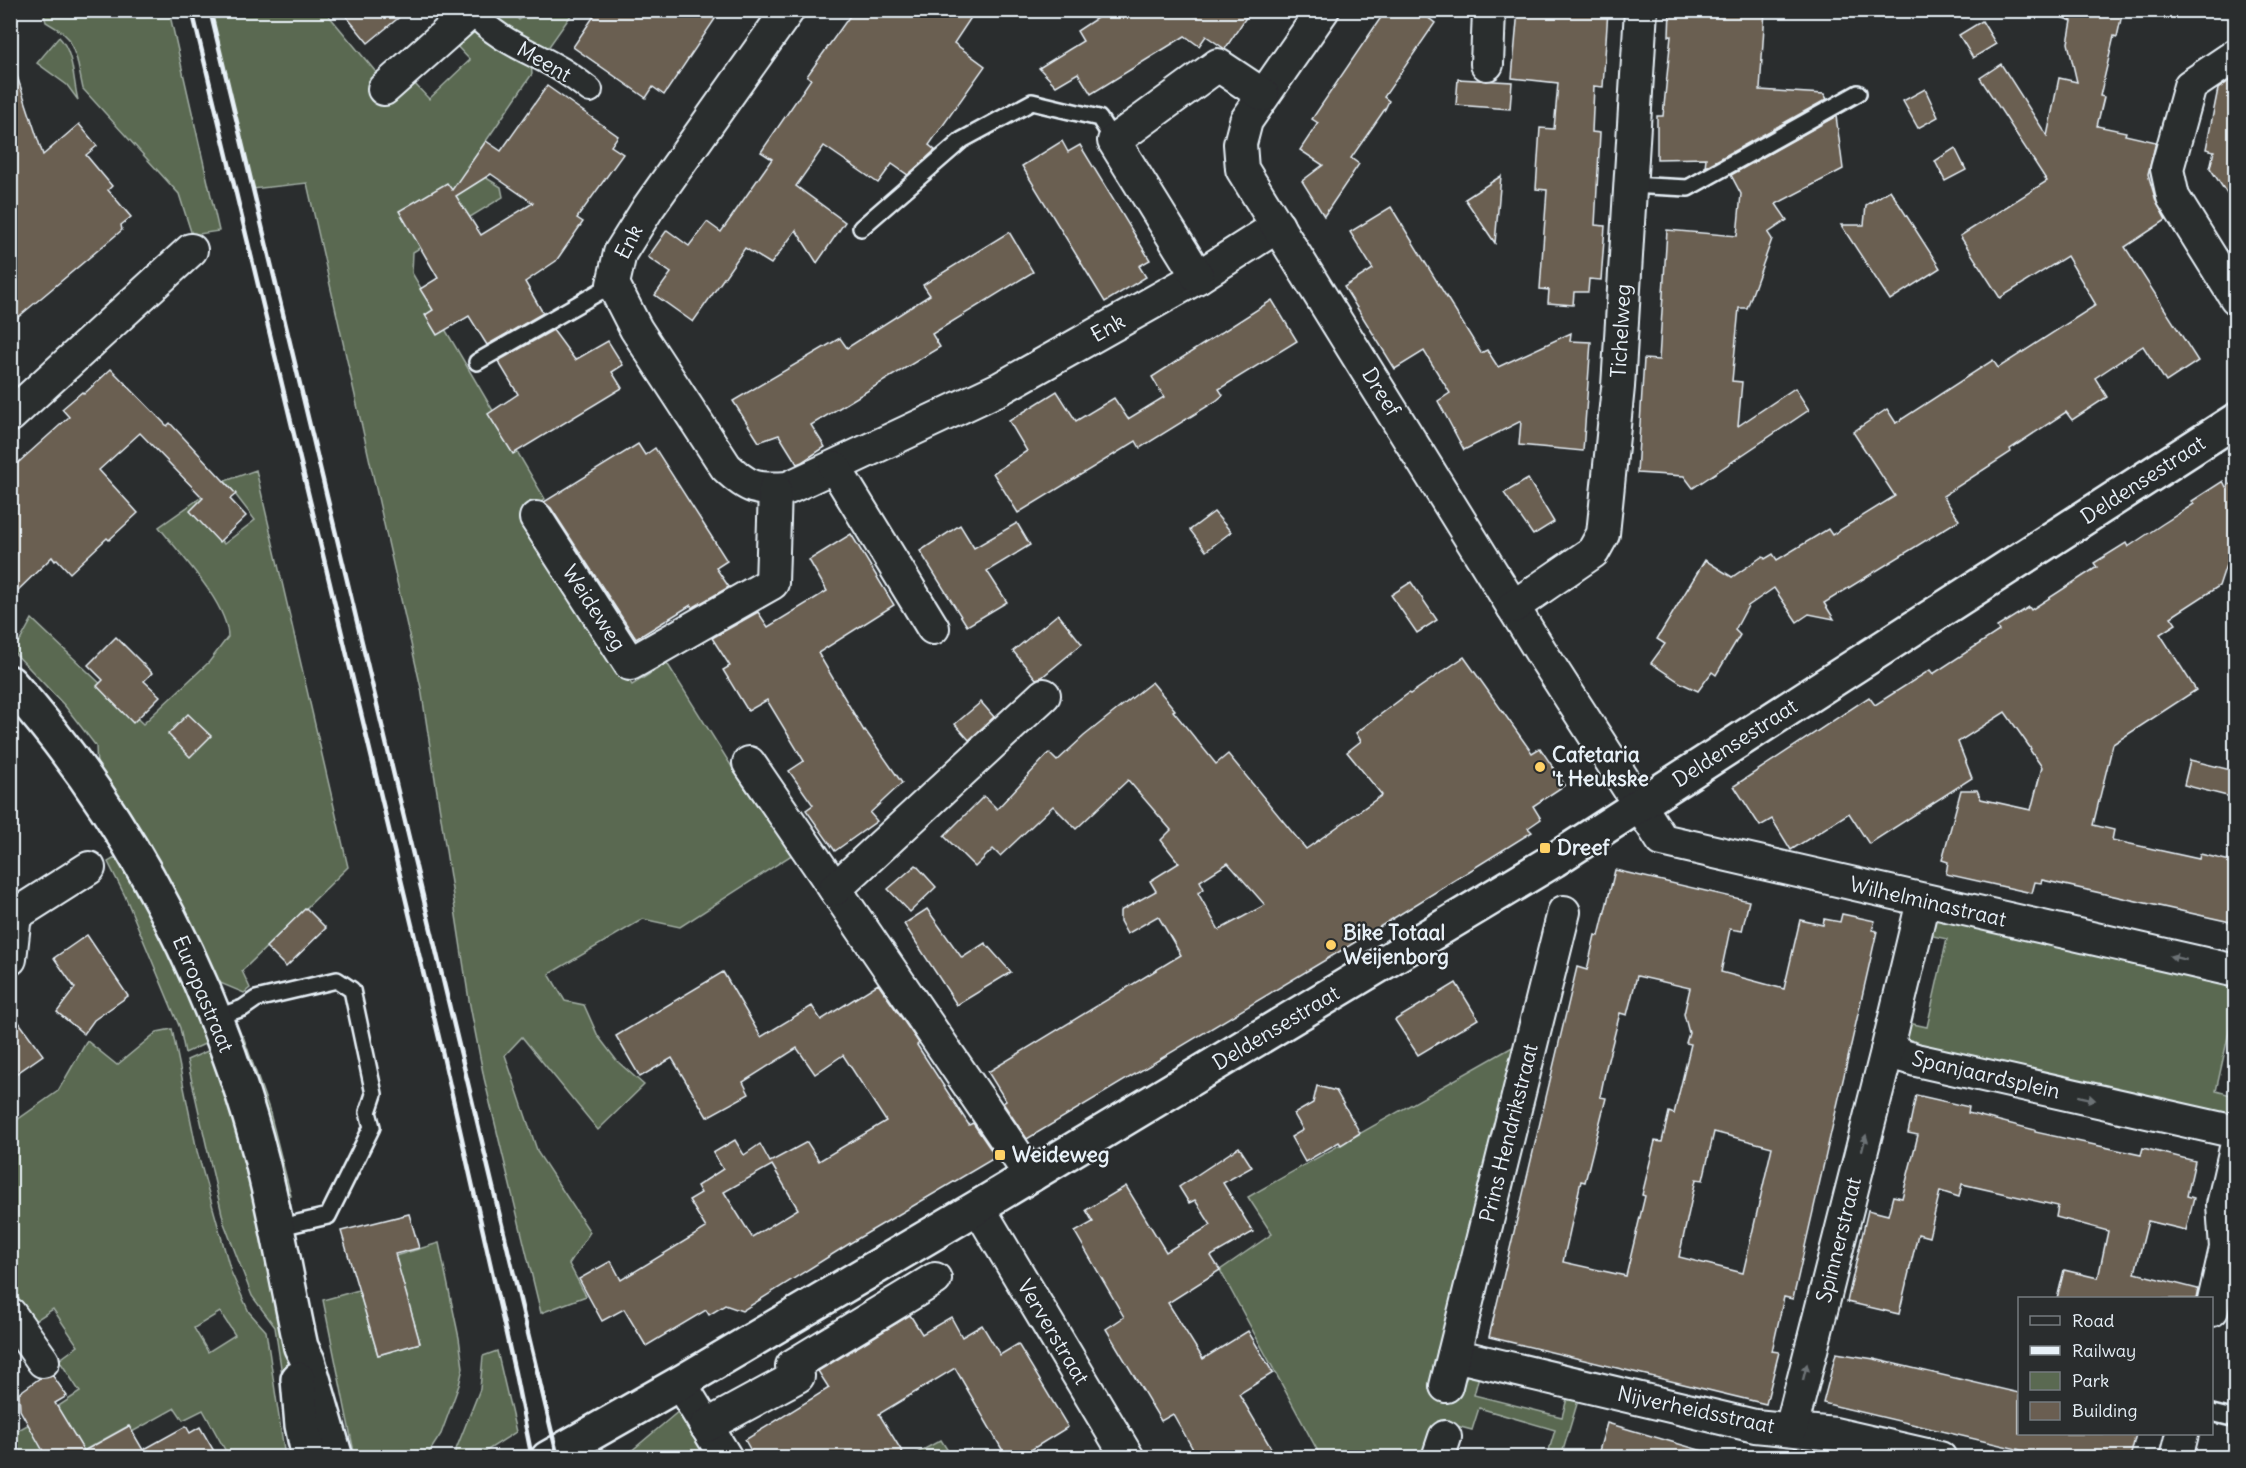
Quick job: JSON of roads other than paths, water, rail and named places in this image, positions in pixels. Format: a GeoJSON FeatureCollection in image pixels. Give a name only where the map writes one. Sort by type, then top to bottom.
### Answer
{"type":"FeatureCollection","features":[{"type":"Feature","properties":{"kind":"street","name":"Enk"},"geometry":{"type":"LineString","coordinates":[[788,10],[648,208],[620,253],[613,284],[636,329],[726,467],[740,480],[758,489],[788,488],[835,468],[1001,388],[1198,277],[1278,226]]}},
{"type":"Feature","properties":{"kind":"street","name":"Dreef"},"geometry":{"type":"LineString","coordinates":[[1323,10],[1246,121],[1240,144],[1242,169],[1639,805]]}},
{"type":"Feature","properties":{"kind":"street"},"geometry":{"type":"LineString","coordinates":[[1487,64],[1489,10]]}},
{"type":"Feature","properties":{"kind":"street","name":"Tichelweg"},"geometry":{"type":"LineString","coordinates":[[1513,606],[1593,552],[1603,534],[1618,387],[1641,10]]}},
{"type":"Feature","properties":{"kind":"street","name":"Meent"},"geometry":{"type":"LineString","coordinates":[[384,89],[472,11],[486,28],[534,57],[562,70],[590,90]]}},
{"type":"Feature","properties":{"kind":"street"},"geometry":{"type":"LineString","coordinates":[[2235,55],[2190,86],[2167,169],[2173,197],[2235,298]]}},
{"type":"Feature","properties":{"kind":"street"},"geometry":{"type":"LineString","coordinates":[[1198,277],[1114,141],[1218,65],[1263,95]]}},
{"type":"Feature","properties":{"kind":"street"},"geometry":{"type":"LineString","coordinates":[[10,416],[191,250]]}},
{"type":"Feature","properties":{"kind":"street","name":"Deldensestraat"},"geometry":{"type":"LineString","coordinates":[[548,1458],[1031,1176],[1554,860],[2233,426]]}},
{"type":"Feature","properties":{"kind":"street"},"geometry":{"type":"LineString","coordinates":[[835,468],[933,628]]}},
{"type":"Feature","properties":{"kind":"street","name":"Weideweg"},"geometry":{"type":"LineString","coordinates":[[536,518],[630,664],[772,583],[775,489]]}},
{"type":"Feature","properties":{"kind":"street","name":"Europastraat"},"geometry":{"type":"LineString","coordinates":[[10,683],[95,788],[190,956],[244,1097],[276,1228],[301,1347],[308,1361],[336,1458]]}},
{"type":"Feature","properties":{"kind":"street"},"geometry":{"type":"LineString","coordinates":[[835,888],[1044,695]]}},
{"type":"Feature","properties":{"kind":"street"},"geometry":{"type":"LineString","coordinates":[[749,763],[1031,1176]]}},
{"type":"Feature","properties":{"kind":"street","name":"Wilhelminastraat"},"geometry":{"type":"LineString","coordinates":[[1639,805],[1662,840],[2235,971]]}},
{"type":"Feature","properties":{"kind":"street"},"geometry":{"type":"LineString","coordinates":[[10,959],[15,915],[89,868]]}},
{"type":"Feature","properties":{"kind":"street","name":"Spanjaardsplein"},"geometry":{"type":"LineString","coordinates":[[1923,901],[1887,1051],[1916,1060],[2235,1131]]}},
{"type":"Feature","properties":{"kind":"street","name":"Prins Hendrikstraat"},"geometry":{"type":"LineString","coordinates":[[1446,1386],[1564,912]]}},
{"type":"Feature","properties":{"kind":"street","name":"Spinnerstraat"},"geometry":{"type":"LineString","coordinates":[[1791,1429],[1887,1051]]}},
{"type":"Feature","properties":{"kind":"street"},"geometry":{"type":"LineString","coordinates":[[2213,1302],[2226,1248],[2223,1205],[2235,1148]]}},
{"type":"Feature","properties":{"kind":"street","name":"Ververstraat"},"geometry":{"type":"LineString","coordinates":[[978,1207],[1128,1458]]}},
{"type":"Feature","properties":{"kind":"street"},"geometry":{"type":"LineString","coordinates":[[888,1260],[908,1295]]}},
{"type":"Feature","properties":{"kind":"street"},"geometry":{"type":"LineString","coordinates":[[792,1366],[934,1279]]}},
{"type":"Feature","properties":{"kind":"street"},"geometry":{"type":"LineString","coordinates":[[10,1314],[43,1361]]}},
{"type":"Feature","properties":{"kind":"street"},"geometry":{"type":"LineString","coordinates":[[706,1426],[798,1376],[770,1330]]}},
{"type":"Feature","properties":{"kind":"street","name":"Europastraat"},"geometry":{"type":"LineString","coordinates":[[301,1347],[298,1377],[302,1425],[309,1458]]}},
{"type":"Feature","properties":{"kind":"street","name":"Nijverheidsstraat"},"geometry":{"type":"LineString","coordinates":[[1454,1354],[1755,1426],[1835,1434],[1940,1458]]}},
{"type":"Feature","properties":{"kind":"street"},"geometry":{"type":"LineString","coordinates":[[680,1383],[726,1458]]}},
{"type":"Feature","properties":{"kind":"street"},"geometry":{"type":"LineString","coordinates":[[2176,1458],[2182,1435]]}},
{"type":"Feature","properties":{"kind":"lane"},"geometry":{"type":"LineString","coordinates":[[1629,185],[1688,188],[1858,93]]}},
{"type":"Feature","properties":{"kind":"lane"},"geometry":{"type":"LineString","coordinates":[[861,228],[962,140],[1032,102],[1099,118],[1114,141]]}},
{"type":"Feature","properties":{"kind":"lane"},"geometry":{"type":"LineString","coordinates":[[477,362],[613,284]]}},
{"type":"Feature","properties":{"kind":"lane"},"geometry":{"type":"LineString","coordinates":[[215,1018],[243,1008],[256,999],[337,980],[352,990],[374,1094],[368,1112],[372,1126],[328,1216],[276,1228]]}},
{"type":"Feature","properties":{"kind":"lane"},"geometry":{"type":"LineString","coordinates":[[2213,1414],[2235,1419]]}},
{"type":"Feature","properties":{"kind":"railway"},"geometry":{"type":"LineString","coordinates":[[192,10],[440,1042],[532,1458]]}},
{"type":"Feature","properties":{"kind":"railway"},"geometry":{"type":"LineString","coordinates":[[210,10],[558,1458]]}},
{"type":"Feature","properties":{"kind":"place","name":"Cafetaria 't Heukske"},"geometry":{"type":"Point","coordinates":[1540,767]}},
{"type":"Feature","properties":{"kind":"place","name":"Dreef"},"geometry":{"type":"Point","coordinates":[1545,848]}},
{"type":"Feature","properties":{"kind":"place","name":"Bike Totaal Weijenborg"},"geometry":{"type":"Point","coordinates":[1331,945]}},
{"type":"Feature","properties":{"kind":"place","name":"Weideweg"},"geometry":{"type":"Point","coordinates":[1000,1155]}}]}
